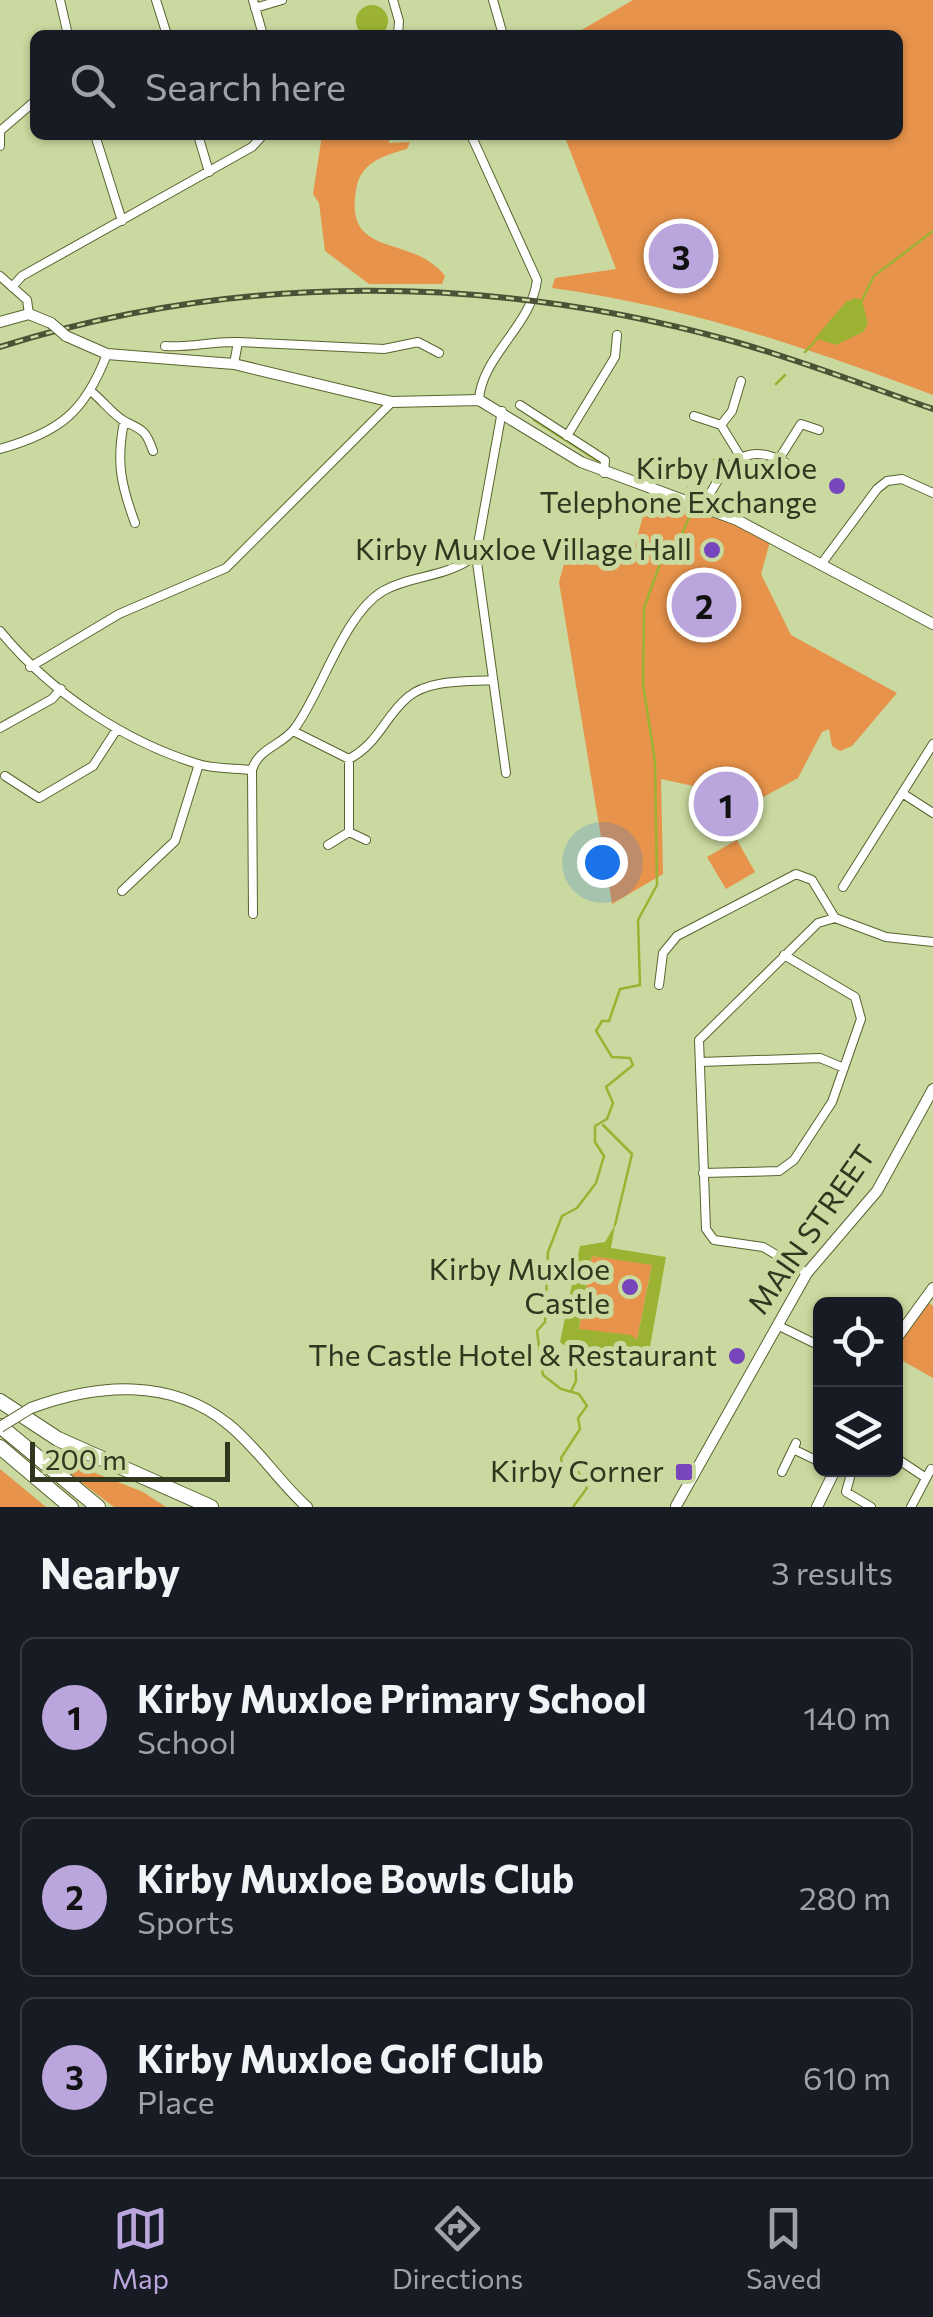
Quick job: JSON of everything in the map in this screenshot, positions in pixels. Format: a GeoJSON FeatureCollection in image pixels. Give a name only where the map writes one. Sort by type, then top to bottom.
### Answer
{"type":"FeatureCollection","features":[{"type":"Feature","properties":{"kind":"highway"},"geometry":{"type":"LineString","coordinates":[[0,1401],[88,1454],[211,1507]]}},
{"type":"Feature","properties":{"kind":"highway"},"geometry":{"type":"LineString","coordinates":[[0,1426],[98,1507]]}},
{"type":"Feature","properties":{"kind":"highway"},"geometry":{"type":"LineString","coordinates":[[0,1447],[70,1507]]}},
{"type":"Feature","properties":{"kind":"street"},"geometry":{"type":"LineString","coordinates":[[60,0],[67,30]]}},
{"type":"Feature","properties":{"kind":"street"},"geometry":{"type":"LineString","coordinates":[[156,0],[165,30]]}},
{"type":"Feature","properties":{"kind":"street"},"geometry":{"type":"LineString","coordinates":[[262,30],[254,4],[282,0]]}},
{"type":"Feature","properties":{"kind":"street"},"geometry":{"type":"LineString","coordinates":[[393,0],[399,30]]}},
{"type":"Feature","properties":{"kind":"street"},"geometry":{"type":"LineString","coordinates":[[493,0],[501,30]]}},
{"type":"Feature","properties":{"kind":"street"},"geometry":{"type":"LineString","coordinates":[[0,146],[0,131],[30,105]]}},
{"type":"Feature","properties":{"kind":"street"},"geometry":{"type":"LineString","coordinates":[[97,140],[122,221]]}},
{"type":"Feature","properties":{"kind":"street"},"geometry":{"type":"LineString","coordinates":[[199,140],[209,172]]}},
{"type":"Feature","properties":{"kind":"street"},"geometry":{"type":"LineString","coordinates":[[12,286],[22,276],[209,172],[258,140]]}},
{"type":"Feature","properties":{"kind":"street"},"geometry":{"type":"LineString","coordinates":[[473,140],[536,280],[513,338],[480,388],[479,400]]}},
{"type":"Feature","properties":{"kind":"street"},"geometry":{"type":"LineString","coordinates":[[0,276],[27,300],[29,314]]}},
{"type":"Feature","properties":{"kind":"street"},"geometry":{"type":"LineString","coordinates":[[0,322],[29,314],[108,354],[234,364],[392,402],[479,400],[604,473],[704,506],[930,622],[933,608]]}},
{"type":"Feature","properties":{"kind":"street"},"geometry":{"type":"LineString","coordinates":[[567,436],[615,357],[617,335]]}},
{"type":"Feature","properties":{"kind":"street"},"geometry":{"type":"LineString","coordinates":[[165,346],[194,348],[211,341],[384,349],[418,342],[439,352]]}},
{"type":"Feature","properties":{"kind":"street"},"geometry":{"type":"LineString","coordinates":[[234,364],[238,342]]}},
{"type":"Feature","properties":{"kind":"street"},"geometry":{"type":"LineString","coordinates":[[0,448],[48,432],[92,393],[108,354]]}},
{"type":"Feature","properties":{"kind":"street"},"geometry":{"type":"LineString","coordinates":[[721,425],[732,410],[741,381]]}},
{"type":"Feature","properties":{"kind":"street"},"geometry":{"type":"LineString","coordinates":[[92,393],[124,422],[137,423],[146,431],[153,451]]}},
{"type":"Feature","properties":{"kind":"street"},"geometry":{"type":"LineString","coordinates":[[30,667],[119,614],[226,568],[392,402]]}},
{"type":"Feature","properties":{"kind":"street"},"geometry":{"type":"LineString","coordinates":[[520,405],[605,460],[604,473]]}},
{"type":"Feature","properties":{"kind":"street"},"geometry":{"type":"LineString","coordinates":[[254,914],[252,770],[256,758],[293,731],[360,613],[383,591],[457,570],[476,555],[481,546],[502,411]]}},
{"type":"Feature","properties":{"kind":"street"},"geometry":{"type":"LineString","coordinates":[[694,416],[721,425],[740,456]]}},
{"type":"Feature","properties":{"kind":"street"},"geometry":{"type":"LineString","coordinates":[[124,422],[116,458],[119,480],[136,523]]}},
{"type":"Feature","properties":{"kind":"street"},"geometry":{"type":"LineString","coordinates":[[704,506],[718,474],[740,456],[783,461],[801,424],[818,430]]}},
{"type":"Feature","properties":{"kind":"street"},"geometry":{"type":"LineString","coordinates":[[822,564],[882,484],[902,479],[933,493]]}},
{"type":"Feature","properties":{"kind":"street"},"geometry":{"type":"LineString","coordinates":[[476,555],[506,773]]}},
{"type":"Feature","properties":{"kind":"street"},"geometry":{"type":"LineString","coordinates":[[0,631],[30,667],[117,729],[200,764],[252,770]]}},
{"type":"Feature","properties":{"kind":"street"},"geometry":{"type":"LineString","coordinates":[[349,759],[369,748],[409,696],[436,685],[493,680]]}},
{"type":"Feature","properties":{"kind":"street"},"geometry":{"type":"LineString","coordinates":[[0,728],[52,699],[60,689]]}},
{"type":"Feature","properties":{"kind":"street"},"geometry":{"type":"LineString","coordinates":[[39,798],[92,766],[117,729]]}},
{"type":"Feature","properties":{"kind":"street"},"geometry":{"type":"LineString","coordinates":[[293,731],[349,759]]}},
{"type":"Feature","properties":{"kind":"street"},"geometry":{"type":"LineString","coordinates":[[843,887],[933,744]]}},
{"type":"Feature","properties":{"kind":"street"},"geometry":{"type":"LineString","coordinates":[[349,759],[349,832]]}},
{"type":"Feature","properties":{"kind":"street"},"geometry":{"type":"LineString","coordinates":[[122,891],[175,842],[200,764]]}},
{"type":"Feature","properties":{"kind":"street"},"geometry":{"type":"LineString","coordinates":[[5,776],[39,798],[44,810]]}},
{"type":"Feature","properties":{"kind":"street"},"geometry":{"type":"LineString","coordinates":[[902,793],[933,814]]}},
{"type":"Feature","properties":{"kind":"street"},"geometry":{"type":"LineString","coordinates":[[349,832],[366,840]]}},
{"type":"Feature","properties":{"kind":"street"},"geometry":{"type":"LineString","coordinates":[[328,845],[349,832]]}},
{"type":"Feature","properties":{"kind":"street"},"geometry":{"type":"LineString","coordinates":[[659,985],[663,953],[677,936],[796,874],[812,880],[835,918],[886,938],[933,942]]}},
{"type":"Feature","properties":{"kind":"street"},"geometry":{"type":"LineString","coordinates":[[806,1273],[763,1248],[714,1240],[706,1229],[700,1040],[818,924],[835,918]]}},
{"type":"Feature","properties":{"kind":"street"},"geometry":{"type":"LineString","coordinates":[[703,1173],[779,1170],[794,1160],[832,1102],[862,1018],[856,997],[784,956]]}},
{"type":"Feature","properties":{"kind":"street"},"geometry":{"type":"LineString","coordinates":[[700,1062],[820,1058],[844,1068]]}},
{"type":"Feature","properties":{"kind":"street","name":"MAIN STREET"},"geometry":{"type":"LineString","coordinates":[[677,1506],[806,1273],[877,1191],[933,1088]]}},
{"type":"Feature","properties":{"kind":"street"},"geometry":{"type":"LineString","coordinates":[[903,1327],[933,1288]]}},
{"type":"Feature","properties":{"kind":"street"},"geometry":{"type":"LineString","coordinates":[[776,1324],[813,1342]]}},
{"type":"Feature","properties":{"kind":"street"},"geometry":{"type":"LineString","coordinates":[[0,1426],[31,1408],[108,1387],[136,1388],[178,1398],[226,1422],[307,1507]]}},
{"type":"Feature","properties":{"kind":"street"},"geometry":{"type":"LineString","coordinates":[[782,1472],[795,1446],[813,1458]]}},
{"type":"Feature","properties":{"kind":"street"},"geometry":{"type":"LineString","coordinates":[[903,1462],[928,1474],[912,1507]]}},
{"type":"Feature","properties":{"kind":"street"},"geometry":{"type":"LineString","coordinates":[[817,1507],[832,1477]]}},
{"type":"Feature","properties":{"kind":"street"},"geometry":{"type":"LineString","coordinates":[[850,1477],[846,1492],[871,1507]]}},
{"type":"Feature","properties":{"kind":"street"},"geometry":{"type":"LineString","coordinates":[[668,1507],[677,1506]]}},
{"type":"Feature","properties":{"kind":"shaded area"},"geometry":{"type":"Polygon","coordinates":[[[633,0],[933,0],[933,395],[698,317],[552,288],[555,278],[616,269],[566,140],[903,140],[903,30],[582,30],[633,0]]]}},
{"type":"Feature","properties":{"kind":"shaded area"},"geometry":{"type":"Polygon","coordinates":[[[372,5],[386,15],[384,30],[360,30],[356,21],[361,10],[372,5]]]}},
{"type":"Feature","properties":{"kind":"shaded area"},"geometry":{"type":"Polygon","coordinates":[[[321,140],[410,142],[407,149],[381,158],[362,173],[355,212],[360,227],[370,237],[431,263],[445,276],[442,284],[369,284],[325,251],[319,203],[313,194],[321,140]]]}},
{"type":"Feature","properties":{"kind":"shaded area"},"geometry":{"type":"Polygon","coordinates":[[[862,300],[868,324],[863,332],[836,345],[815,338],[846,302],[862,300]]]}},
{"type":"Feature","properties":{"kind":"shaded area"},"geometry":{"type":"Polygon","coordinates":[[[649,493],[771,538],[761,574],[791,635],[897,693],[852,746],[840,751],[832,746],[829,729],[822,732],[798,778],[758,800],[661,779],[663,874],[612,904],[559,582],[571,538],[634,549],[649,493]]]}},
{"type":"Feature","properties":{"kind":"shaded area"},"geometry":{"type":"Polygon","coordinates":[[[737,840],[755,872],[726,889],[707,857],[737,840]]]}},
{"type":"Feature","properties":{"kind":"shaded area"},"geometry":{"type":"Polygon","coordinates":[[[615,1225],[611,1248],[666,1257],[648,1358],[578,1350],[575,1354],[560,1342],[580,1246],[605,1242],[615,1225]],[[592,1256],[579,1329],[631,1335],[637,1340],[652,1265],[592,1256]]]}},
{"type":"Feature","properties":{"kind":"shaded area"},"geometry":{"type":"Polygon","coordinates":[[[592,1256],[652,1264],[637,1340],[630,1335],[579,1330],[592,1256]]]}},
{"type":"Feature","properties":{"kind":"shaded area"},"geometry":{"type":"Polygon","coordinates":[[[929,1303],[933,1306],[933,1378],[903,1361],[903,1336],[929,1303]]]}},
{"type":"Feature","properties":{"kind":"shaded area"},"geometry":{"type":"Polygon","coordinates":[[[75,1465],[143,1492],[166,1507],[114,1507],[70,1474],[75,1465]]]}},
{"type":"Feature","properties":{"kind":"shaded area"},"geometry":{"type":"Polygon","coordinates":[[[0,1469],[46,1507],[0,1507],[0,1469]]]}},
{"type":"Feature","properties":{"kind":"waterway"},"geometry":{"type":"LineString","coordinates":[[861,302],[874,276],[933,231]]}},
{"type":"Feature","properties":{"kind":"waterway"},"geometry":{"type":"LineString","coordinates":[[805,352],[817,339]]}},
{"type":"Feature","properties":{"kind":"waterway"},"geometry":{"type":"LineString","coordinates":[[776,384],[785,375]]}},
{"type":"Feature","properties":{"kind":"waterway"},"geometry":{"type":"LineString","coordinates":[[534,420],[598,461]]}},
{"type":"Feature","properties":{"kind":"waterway"},"geometry":{"type":"LineString","coordinates":[[714,460],[720,454]]}},
{"type":"Feature","properties":{"kind":"waterway"},"geometry":{"type":"LineString","coordinates":[[699,482],[710,465]]}},
{"type":"Feature","properties":{"kind":"waterway"},"geometry":{"type":"LineString","coordinates":[[688,488],[694,493]]}},
{"type":"Feature","properties":{"kind":"waterway"},"geometry":{"type":"LineString","coordinates":[[573,1507],[587,1488],[577,1470],[563,1470],[561,1458],[580,1429],[578,1418],[587,1406],[579,1394],[561,1389],[543,1375],[537,1331],[545,1322],[548,1252],[562,1216],[577,1208],[596,1183],[604,1156],[595,1142],[595,1126],[607,1119],[613,1103],[606,1087],[633,1065],[630,1058],[612,1057],[596,1031],[602,1021],[609,1021],[620,989],[640,985],[638,920],[657,885],[655,762],[643,684],[644,608],[661,561],[675,550],[692,511]]}},
{"type":"Feature","properties":{"kind":"waterway"},"geometry":{"type":"LineString","coordinates":[[603,1125],[632,1154],[615,1225]]}},
{"type":"Feature","properties":{"kind":"waterway"},"geometry":{"type":"LineString","coordinates":[[571,1391],[576,1381],[575,1354]]}},
{"type":"Feature","properties":{"kind":"railway"},"geometry":{"type":"LineString","coordinates":[[0,347],[90,322],[181,305],[273,294],[458,294],[550,303],[732,341],[933,409]]}},
{"type":"Feature","properties":{"kind":"place","name":"Kirby Muxloe Golf Club"},"geometry":{"type":"Point","coordinates":[681,256]}},
{"type":"Feature","properties":{"kind":"place","name":"Kirby Muxloe Telephone Exchange"},"geometry":{"type":"Point","coordinates":[837,486]}},
{"type":"Feature","properties":{"kind":"place","name":"Kirby Muxloe Village Hall"},"geometry":{"type":"Point","coordinates":[712,550]}},
{"type":"Feature","properties":{"kind":"place","name":"Kirby Muxloe Bowls Club"},"geometry":{"type":"Point","coordinates":[704,605]}},
{"type":"Feature","properties":{"kind":"place","name":"Kirby Muxloe Primary School"},"geometry":{"type":"Point","coordinates":[726,804]}},
{"type":"Feature","properties":{"kind":"place","name":"Kirby Muxloe Castle"},"geometry":{"type":"Point","coordinates":[630,1287]}},
{"type":"Feature","properties":{"kind":"place","name":"The Castle Hotel & Restaurant"},"geometry":{"type":"Point","coordinates":[737,1356]}},
{"type":"Feature","properties":{"kind":"place","name":"Kirby Corner"},"geometry":{"type":"Point","coordinates":[684,1472]}}]}
